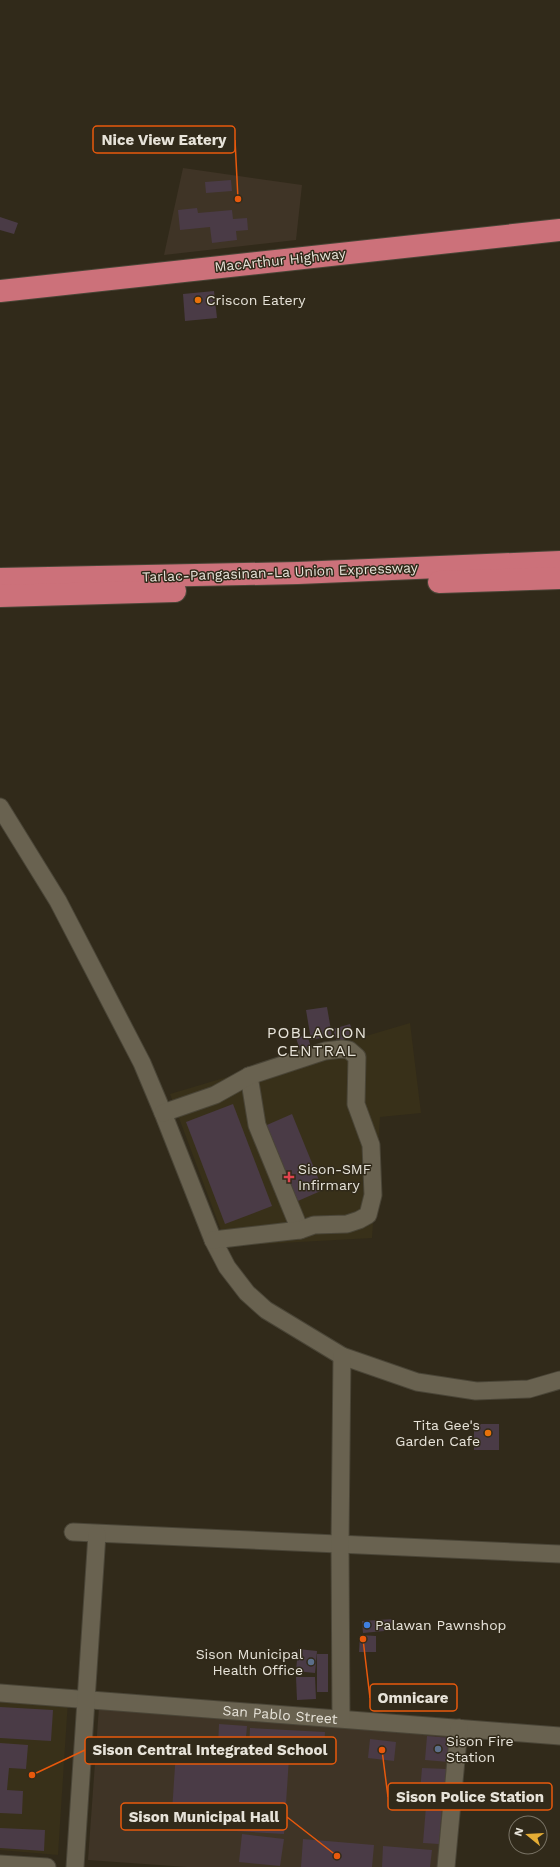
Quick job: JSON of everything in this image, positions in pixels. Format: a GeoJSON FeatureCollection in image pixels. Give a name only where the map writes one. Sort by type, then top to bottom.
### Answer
{"type":"FeatureCollection","features":[{"type":"Feature","properties":{"kind":"highway","name":"MacArthur Highway"},"geometry":{"type":"LineString","coordinates":[[0,290],[560,230]]}},
{"type":"Feature","properties":{"kind":"highway","name":"Tarlac-Pangasinan-La Union Expressway"},"geometry":{"type":"LineString","coordinates":[[0,579],[305,573],[560,562]]}},
{"type":"Feature","properties":{"kind":"highway","name":"Tarlac-Pangasinan-La Union Expressway"},"geometry":{"type":"LineString","coordinates":[[0,596],[560,578]]}},
{"type":"Feature","properties":{"kind":"street"},"geometry":{"type":"LineString","coordinates":[[0,807],[58,901],[142,1063],[213,1240],[227,1267],[247,1293],[266,1310],[342,1356],[417,1382],[476,1390],[529,1389],[560,1380]]}},
{"type":"Feature","properties":{"kind":"street"},"geometry":{"type":"LineString","coordinates":[[163,1113],[215,1095],[248,1076],[325,1051],[342,1049],[349,1050],[357,1057],[356,1104],[371,1145],[373,1195],[368,1215],[348,1224],[314,1225],[300,1230],[213,1240]]}},
{"type":"Feature","properties":{"kind":"street"},"geometry":{"type":"LineString","coordinates":[[248,1076],[257,1125],[300,1230]]}},
{"type":"Feature","properties":{"kind":"street"},"geometry":{"type":"LineString","coordinates":[[341,1718],[340,1544],[342,1356]]}},
{"type":"Feature","properties":{"kind":"street"},"geometry":{"type":"LineString","coordinates":[[73,1532],[560,1554]]}},
{"type":"Feature","properties":{"kind":"street"},"geometry":{"type":"LineString","coordinates":[[75,1867],[98,1534]]}},
{"type":"Feature","properties":{"kind":"street","name":"San Pablo Street"},"geometry":{"type":"LineString","coordinates":[[0,1693],[560,1736]]}},
{"type":"Feature","properties":{"kind":"street"},"geometry":{"type":"LineString","coordinates":[[446,1867],[459,1728]]}},
{"type":"Feature","properties":{"kind":"street"},"geometry":{"type":"LineString","coordinates":[[0,1864],[48,1867]]}},
{"type":"Feature","properties":{"kind":"shaded area"},"geometry":{"type":"Polygon","coordinates":[[[183,168],[302,185],[296,240],[164,255],[183,168]]]}},
{"type":"Feature","properties":{"kind":"shaded area","name":"Sison-SMF Infirmary"},"geometry":{"type":"Polygon","coordinates":[[[410,1023],[421,1113],[380,1117],[372,1238],[227,1246],[170,1094],[410,1023]]]}},
{"type":"Feature","properties":{"kind":"shaded area"},"geometry":{"type":"Polygon","coordinates":[[[0,1694],[68,1701],[58,1855],[0,1850],[0,1694]]]}},
{"type":"Feature","properties":{"kind":"shaded area"},"geometry":{"type":"Polygon","coordinates":[[[99,1707],[454,1735],[441,1867],[187,1867],[88,1860],[99,1707]]]}},
{"type":"Feature","properties":{"kind":"building"},"geometry":{"type":"Polygon","coordinates":[[[231,180],[232,191],[206,193],[205,182],[231,180]]]}},
{"type":"Feature","properties":{"kind":"building"},"geometry":{"type":"Polygon","coordinates":[[[197,208],[198,213],[232,210],[233,219],[247,218],[248,230],[236,231],[237,240],[212,243],[210,227],[180,230],[178,210],[197,208]]]}},
{"type":"Feature","properties":{"kind":"building"},"geometry":{"type":"Polygon","coordinates":[[[0,217],[18,223],[14,234],[0,230],[0,217]]]}},
{"type":"Feature","properties":{"kind":"building"},"geometry":{"type":"Polygon","coordinates":[[[214,291],[217,318],[185,321],[183,294],[214,291]]]}},
{"type":"Feature","properties":{"kind":"building"},"geometry":{"type":"Polygon","coordinates":[[[327,1007],[332,1036],[311,1040],[306,1010],[327,1007]]]}},
{"type":"Feature","properties":{"kind":"building"},"geometry":{"type":"Polygon","coordinates":[[[350,1024],[354,1036],[337,1042],[333,1029],[350,1024]]]}},
{"type":"Feature","properties":{"kind":"building"},"geometry":{"type":"Polygon","coordinates":[[[307,1035],[311,1047],[300,1050],[296,1038],[307,1035]]]}},
{"type":"Feature","properties":{"kind":"building"},"geometry":{"type":"Polygon","coordinates":[[[233,1104],[272,1206],[225,1224],[186,1122],[233,1104]]]}},
{"type":"Feature","properties":{"kind":"building"},"geometry":{"type":"Polygon","coordinates":[[[292,1114],[323,1190],[291,1204],[260,1128],[292,1114]]]}},
{"type":"Feature","properties":{"kind":"building"},"geometry":{"type":"Polygon","coordinates":[[[474,1424],[499,1424],[499,1450],[474,1450],[474,1424]]]}},
{"type":"Feature","properties":{"kind":"building"},"geometry":{"type":"Polygon","coordinates":[[[394,1619],[395,1630],[363,1633],[362,1621],[394,1619]]]}},
{"type":"Feature","properties":{"kind":"building"},"geometry":{"type":"Polygon","coordinates":[[[360,1635],[376,1636],[376,1652],[359,1652],[360,1635]]]}},
{"type":"Feature","properties":{"kind":"building"},"geometry":{"type":"Polygon","coordinates":[[[298,1649],[317,1651],[315,1673],[296,1671],[298,1649]]]}},
{"type":"Feature","properties":{"kind":"building"},"geometry":{"type":"Polygon","coordinates":[[[317,1654],[328,1654],[328,1692],[317,1692],[317,1654]]]}},
{"type":"Feature","properties":{"kind":"building"},"geometry":{"type":"Polygon","coordinates":[[[296,1677],[315,1677],[316,1699],[297,1700],[296,1677]]]}},
{"type":"Feature","properties":{"kind":"building"},"geometry":{"type":"Polygon","coordinates":[[[0,1707],[53,1710],[51,1741],[0,1738],[0,1707]]]}},
{"type":"Feature","properties":{"kind":"building"},"geometry":{"type":"Polygon","coordinates":[[[219,1724],[247,1726],[245,1749],[218,1748],[219,1724]]]}},
{"type":"Feature","properties":{"kind":"building"},"geometry":{"type":"Polygon","coordinates":[[[250,1728],[325,1732],[324,1750],[249,1746],[250,1728]]]}},
{"type":"Feature","properties":{"kind":"building","name":"Sison Fire Station"},"geometry":{"type":"Polygon","coordinates":[[[427,1736],[451,1738],[449,1762],[425,1760],[427,1736]]]}},
{"type":"Feature","properties":{"kind":"building"},"geometry":{"type":"Polygon","coordinates":[[[370,1739],[396,1742],[394,1761],[368,1758],[370,1739]]]}},
{"type":"Feature","properties":{"kind":"building"},"geometry":{"type":"Polygon","coordinates":[[[0,1743],[28,1745],[26,1769],[9,1768],[7,1790],[23,1791],[22,1814],[0,1813],[0,1743]]]}},
{"type":"Feature","properties":{"kind":"building"},"geometry":{"type":"Polygon","coordinates":[[[176,1751],[289,1758],[284,1834],[171,1827],[176,1751]]]}},
{"type":"Feature","properties":{"kind":"building"},"geometry":{"type":"Polygon","coordinates":[[[422,1768],[447,1769],[445,1793],[420,1792],[422,1768]]]}},
{"type":"Feature","properties":{"kind":"building"},"geometry":{"type":"Polygon","coordinates":[[[427,1794],[443,1795],[439,1844],[423,1843],[427,1794]]]}},
{"type":"Feature","properties":{"kind":"building"},"geometry":{"type":"Polygon","coordinates":[[[0,1828],[45,1830],[44,1851],[0,1848],[0,1828]]]}},
{"type":"Feature","properties":{"kind":"building"},"geometry":{"type":"Polygon","coordinates":[[[242,1834],[284,1839],[280,1866],[239,1862],[242,1834]]]}},
{"type":"Feature","properties":{"kind":"building"},"geometry":{"type":"Polygon","coordinates":[[[303,1839],[374,1845],[372,1867],[301,1867],[303,1839]]]}},
{"type":"Feature","properties":{"kind":"building"},"geometry":{"type":"Polygon","coordinates":[[[383,1846],[432,1850],[430,1867],[382,1867],[383,1846]]]}},
{"type":"Feature","properties":{"kind":"place","name":"Nice View Eatery"},"geometry":{"type":"Point","coordinates":[238,199]}},
{"type":"Feature","properties":{"kind":"place","name":"Criscon Eatery"},"geometry":{"type":"Point","coordinates":[198,300]}},
{"type":"Feature","properties":{"kind":"place","name":"Sison-SMF Infirmary"},"geometry":{"type":"Point","coordinates":[289,1177]}},
{"type":"Feature","properties":{"kind":"place","name":"Tita Gee's Garden Cafe"},"geometry":{"type":"Point","coordinates":[488,1433]}},
{"type":"Feature","properties":{"kind":"place","name":"Palawan Pawnshop"},"geometry":{"type":"Point","coordinates":[367,1625]}},
{"type":"Feature","properties":{"kind":"place","name":"Omnicare"},"geometry":{"type":"Point","coordinates":[363,1639]}},
{"type":"Feature","properties":{"kind":"place","name":"Sison Municipal Health Office"},"geometry":{"type":"Point","coordinates":[311,1662]}},
{"type":"Feature","properties":{"kind":"place","name":"Sison Fire Station"},"geometry":{"type":"Point","coordinates":[438,1749]}},
{"type":"Feature","properties":{"kind":"place","name":"Sison Police Station"},"geometry":{"type":"Point","coordinates":[382,1750]}},
{"type":"Feature","properties":{"kind":"place","name":"Sison Central Integrated School"},"geometry":{"type":"Point","coordinates":[32,1775]}},
{"type":"Feature","properties":{"kind":"place","name":"Sison Municipal Hall"},"geometry":{"type":"Point","coordinates":[337,1856]}},
{"type":"Feature","properties":{"kind":"district","name":"POBLACION CENTRAL"},"geometry":{"type":"Point","coordinates":[317,1041]}}]}
